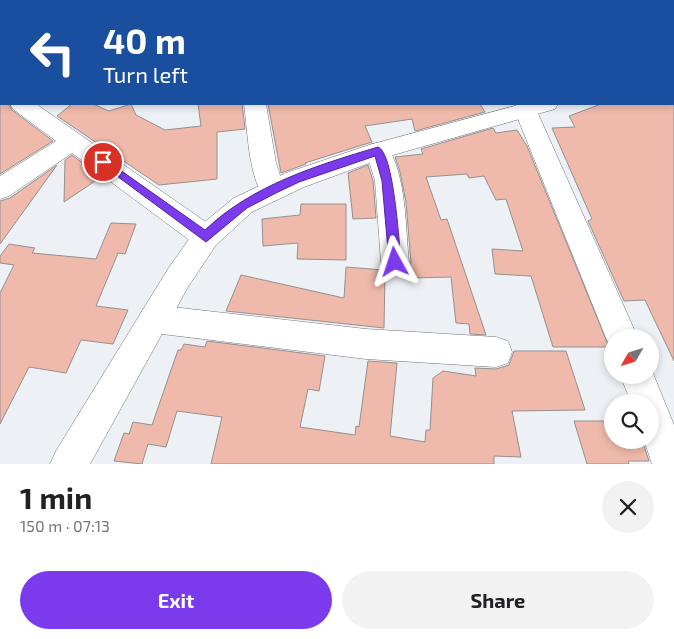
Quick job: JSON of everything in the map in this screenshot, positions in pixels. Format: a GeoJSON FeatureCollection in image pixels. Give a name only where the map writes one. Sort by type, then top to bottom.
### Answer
{"type":"FeatureCollection","features":[{"type":"Feature","properties":{"kind":"main road"},"geometry":{"type":"LineString","coordinates":[[23,105],[206,237]]}},
{"type":"Feature","properties":{"kind":"main road"},"geometry":{"type":"LineString","coordinates":[[255,105],[264,163],[272,190]]}},
{"type":"Feature","properties":{"kind":"main road"},"geometry":{"type":"LineString","coordinates":[[69,464],[154,319],[206,237],[222,222],[244,206],[272,190],[295,180],[378,151],[536,106],[619,329]]}},
{"type":"Feature","properties":{"kind":"main road"},"geometry":{"type":"LineString","coordinates":[[0,189],[73,141]]}},
{"type":"Feature","properties":{"kind":"main road"},"geometry":{"type":"LineString","coordinates":[[378,151],[388,181],[395,262]]}},
{"type":"Feature","properties":{"kind":"main road"},"geometry":{"type":"LineString","coordinates":[[154,319],[366,344],[496,352]]}},
{"type":"Feature","properties":{"kind":"main road"},"geometry":{"type":"LineString","coordinates":[[659,432],[671,464]]}},
{"type":"Feature","properties":{"kind":"building"},"geometry":{"type":"Polygon","coordinates":[[[0,105],[9,105],[12,110],[53,141],[0,174],[0,105]]]}},
{"type":"Feature","properties":{"kind":"building"},"geometry":{"type":"Polygon","coordinates":[[[71,105],[95,105],[109,111],[131,105],[136,115],[165,130],[201,126],[198,105],[242,105],[245,129],[217,132],[217,179],[159,185],[57,116],[71,105]]]}},
{"type":"Feature","properties":{"kind":"building"},"geometry":{"type":"Polygon","coordinates":[[[268,105],[481,105],[485,112],[415,131],[412,119],[365,126],[372,142],[305,163],[281,173],[268,105]]]}},
{"type":"Feature","properties":{"kind":"building"},"geometry":{"type":"Polygon","coordinates":[[[598,105],[674,105],[674,361],[645,300],[624,301],[588,221],[592,219],[552,128],[575,127],[569,116],[598,105]]]}},
{"type":"Feature","properties":{"kind":"building"},"geometry":{"type":"Polygon","coordinates":[[[493,128],[496,133],[517,130],[527,146],[604,335],[604,347],[553,347],[531,276],[495,274],[492,249],[523,251],[506,199],[496,200],[484,176],[469,178],[467,174],[426,177],[441,220],[447,219],[486,335],[470,334],[469,324],[456,323],[451,277],[411,278],[406,202],[395,157],[423,154],[421,149],[493,128]]]}},
{"type":"Feature","properties":{"kind":"building"},"geometry":{"type":"Polygon","coordinates":[[[72,155],[101,177],[64,202],[65,160],[72,155]]]}},
{"type":"Feature","properties":{"kind":"building"},"geometry":{"type":"Polygon","coordinates":[[[57,165],[0,244],[0,201],[10,198],[57,165]]]}},
{"type":"Feature","properties":{"kind":"building"},"geometry":{"type":"Polygon","coordinates":[[[368,165],[373,181],[376,218],[353,219],[348,173],[368,165]]]}},
{"type":"Feature","properties":{"kind":"building"},"geometry":{"type":"Polygon","coordinates":[[[301,204],[346,204],[346,260],[297,259],[298,243],[263,246],[262,219],[300,215],[301,204]]]}},
{"type":"Feature","properties":{"kind":"building"},"geometry":{"type":"Polygon","coordinates":[[[111,223],[136,224],[125,254],[118,253],[96,306],[128,310],[113,344],[81,340],[66,373],[29,367],[0,424],[0,293],[14,265],[0,263],[0,256],[9,244],[35,248],[32,253],[96,259],[111,223]]]}},
{"type":"Feature","properties":{"kind":"building"},"geometry":{"type":"Polygon","coordinates":[[[346,267],[383,270],[385,272],[384,328],[226,311],[241,275],[344,298],[346,267]]]}},
{"type":"Feature","properties":{"kind":"building"},"geometry":{"type":"Polygon","coordinates":[[[207,341],[325,356],[319,391],[308,389],[300,427],[355,435],[356,426],[359,427],[368,361],[397,363],[390,436],[425,442],[426,430],[430,430],[433,378],[443,371],[476,376],[475,368],[496,369],[509,365],[514,351],[566,351],[585,410],[512,411],[521,457],[494,456],[494,464],[211,464],[222,417],[177,411],[166,447],[148,444],[142,464],[114,461],[124,433],[129,434],[133,422],[152,425],[178,350],[181,350],[184,344],[205,347],[207,341]]]}},
{"type":"Feature","properties":{"kind":"building"},"geometry":{"type":"Polygon","coordinates":[[[574,421],[604,421],[604,449],[645,449],[649,461],[628,461],[629,464],[587,464],[574,421]]]}},
{"type":"Feature","properties":{"kind":"route"},"geometry":{"type":"LineString","coordinates":[[103,162],[206,237],[222,222],[244,206],[272,190],[378,151],[388,181],[395,262]]}}]}
